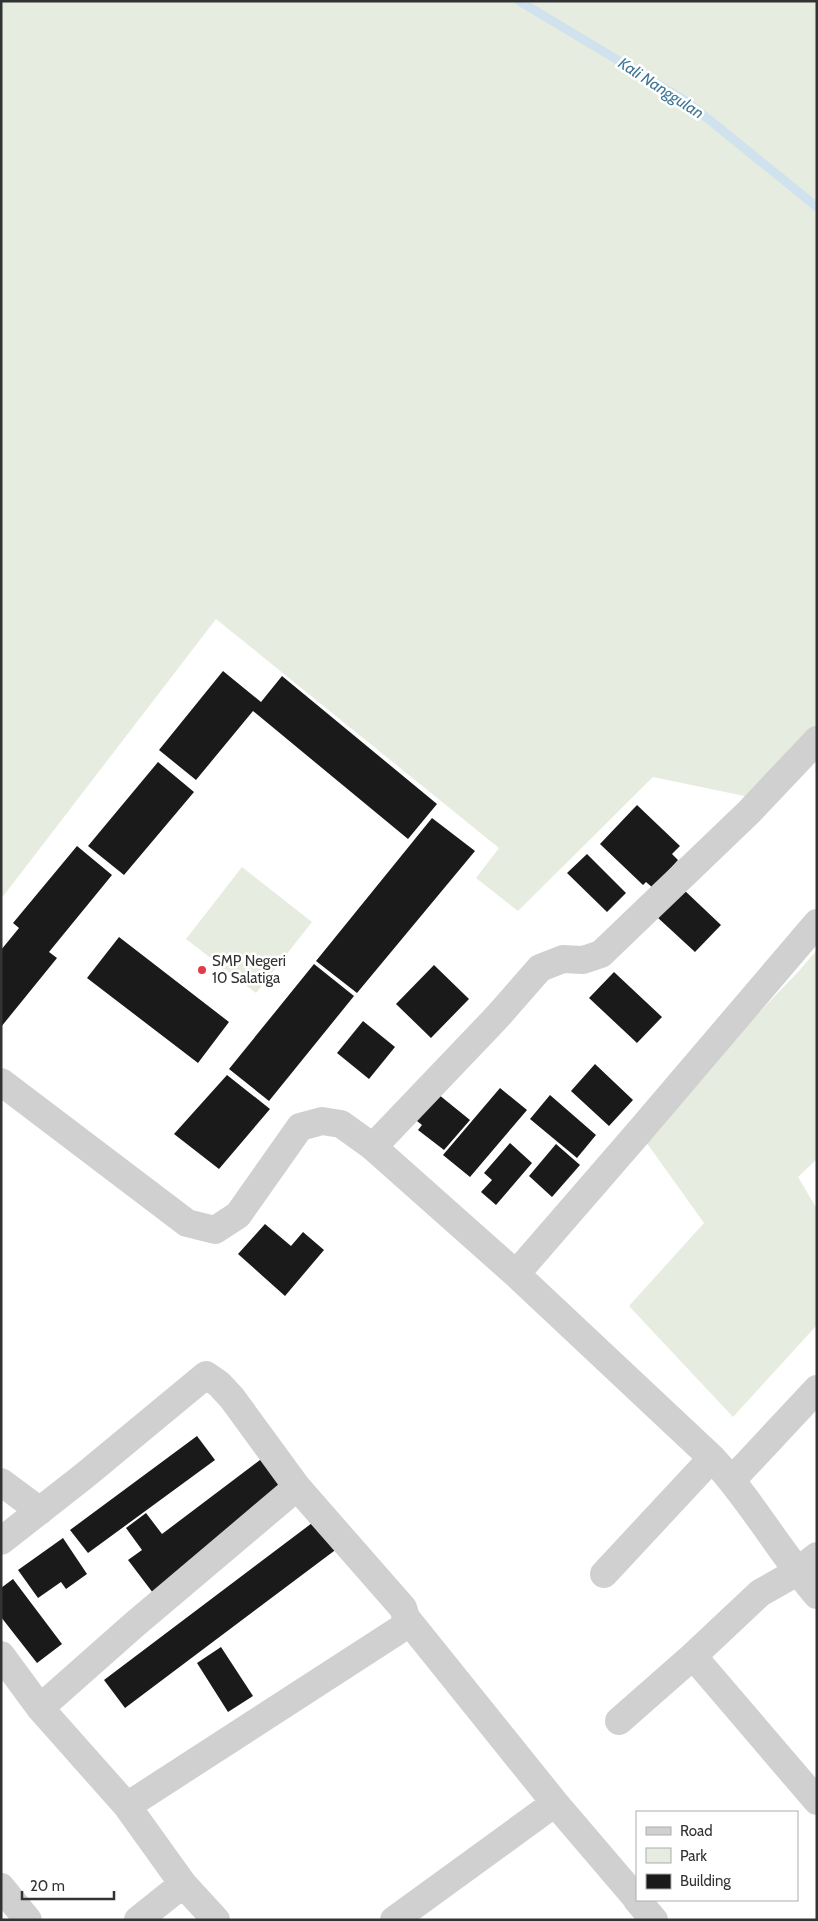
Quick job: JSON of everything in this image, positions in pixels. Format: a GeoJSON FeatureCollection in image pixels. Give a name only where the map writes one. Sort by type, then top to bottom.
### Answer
{"type":"FeatureCollection","features":[{"type":"Feature","properties":{"kind":"street"},"geometry":{"type":"LineString","coordinates":[[373,1147],[498,1016],[540,968],[563,959],[584,960],[601,954],[749,812],[817,740]]}},
{"type":"Feature","properties":{"kind":"street"},"geometry":{"type":"LineString","coordinates":[[516,1274],[817,923]]}},
{"type":"Feature","properties":{"kind":"street"},"geometry":{"type":"LineString","coordinates":[[1,1082],[187,1223],[215,1230],[238,1215],[300,1127],[322,1121],[341,1124],[373,1147],[516,1274],[712,1458],[807,1564],[817,1595]]}},
{"type":"Feature","properties":{"kind":"street"},"geometry":{"type":"LineString","coordinates":[[1,1541],[84,1476],[206,1375],[219,1384],[232,1398],[297,1487],[403,1608],[406,1619],[640,1909]]}},
{"type":"Feature","properties":{"kind":"street"},"geometry":{"type":"LineString","coordinates":[[732,1480],[817,1389]]}},
{"type":"Feature","properties":{"kind":"street"},"geometry":{"type":"LineString","coordinates":[[604,1574],[712,1458]]}},
{"type":"Feature","properties":{"kind":"street"},"geometry":{"type":"LineString","coordinates":[[1,1482],[40,1511]]}},
{"type":"Feature","properties":{"kind":"street"},"geometry":{"type":"LineString","coordinates":[[40,1708],[135,1624],[297,1487]]}},
{"type":"Feature","properties":{"kind":"street"},"geometry":{"type":"LineString","coordinates":[[619,1721],[694,1656],[760,1593],[807,1564]]}},
{"type":"Feature","properties":{"kind":"street"},"geometry":{"type":"LineString","coordinates":[[127,1806],[402,1628],[406,1619]]}},
{"type":"Feature","properties":{"kind":"street"},"geometry":{"type":"LineString","coordinates":[[1,1655],[40,1708],[127,1806],[183,1884],[216,1920]]}},
{"type":"Feature","properties":{"kind":"street"},"geometry":{"type":"LineString","coordinates":[[694,1656],[817,1801]]}},
{"type":"Feature","properties":{"kind":"street"},"geometry":{"type":"LineString","coordinates":[[394,1920],[555,1804]]}},
{"type":"Feature","properties":{"kind":"street"},"geometry":{"type":"LineString","coordinates":[[138,1920],[183,1884]]}},
{"type":"Feature","properties":{"kind":"street"},"geometry":{"type":"LineString","coordinates":[[1,1888],[28,1920]]}},
{"type":"Feature","properties":{"kind":"green space"},"geometry":{"type":"Polygon","coordinates":[[[1,1],[817,1],[817,733],[754,798],[653,777],[518,911],[476,878],[499,848],[216,619],[1,899],[1,1]]]}},
{"type":"Feature","properties":{"kind":"green space"},"geometry":{"type":"Polygon","coordinates":[[[242,867],[312,922],[256,993],[186,939],[242,867]]]}},
{"type":"Feature","properties":{"kind":"green space"},"geometry":{"type":"Polygon","coordinates":[[[817,950],[817,1159],[798,1177],[817,1209],[817,1325],[733,1417],[629,1306],[704,1223],[641,1135],[817,950]]]}},
{"type":"Feature","properties":{"kind":"building"},"geometry":{"type":"Polygon","coordinates":[[[223,671],[261,702],[282,676],[437,804],[408,839],[253,711],[196,780],[159,750],[223,671]]]}},
{"type":"Feature","properties":{"kind":"building"},"geometry":{"type":"Polygon","coordinates":[[[158,762],[194,792],[124,875],[88,846],[158,762]]]}},
{"type":"Feature","properties":{"kind":"building"},"geometry":{"type":"Polygon","coordinates":[[[637,805],[680,846],[672,854],[678,860],[653,888],[646,882],[643,885],[600,844],[637,805]]]}},
{"type":"Feature","properties":{"kind":"building"},"geometry":{"type":"Polygon","coordinates":[[[432,818],[475,851],[357,993],[316,961],[432,818]]]}},
{"type":"Feature","properties":{"kind":"building"},"geometry":{"type":"Polygon","coordinates":[[[77,846],[112,875],[49,952],[57,958],[1,1027],[1,950],[19,928],[13,923],[77,846]]]}},
{"type":"Feature","properties":{"kind":"building"},"geometry":{"type":"Polygon","coordinates":[[[587,854],[626,893],[607,912],[567,873],[587,854]]]}},
{"type":"Feature","properties":{"kind":"building"},"geometry":{"type":"Polygon","coordinates":[[[683,889],[721,925],[695,952],[657,917],[683,889]]]}},
{"type":"Feature","properties":{"kind":"building"},"geometry":{"type":"Polygon","coordinates":[[[119,937],[229,1022],[198,1063],[87,978],[119,937]]]}},
{"type":"Feature","properties":{"kind":"building"},"geometry":{"type":"Polygon","coordinates":[[[314,964],[354,996],[269,1101],[229,1069],[314,964]]]}},
{"type":"Feature","properties":{"kind":"building"},"geometry":{"type":"Polygon","coordinates":[[[434,965],[469,999],[431,1038],[396,1004],[434,965]]]}},
{"type":"Feature","properties":{"kind":"building"},"geometry":{"type":"Polygon","coordinates":[[[614,972],[662,1017],[637,1043],[589,998],[614,972]]]}},
{"type":"Feature","properties":{"kind":"building"},"geometry":{"type":"Polygon","coordinates":[[[363,1021],[395,1047],[369,1079],[337,1053],[363,1021]]]}},
{"type":"Feature","properties":{"kind":"building"},"geometry":{"type":"Polygon","coordinates":[[[595,1064],[633,1100],[609,1126],[571,1091],[595,1064]]]}},
{"type":"Feature","properties":{"kind":"building"},"geometry":{"type":"Polygon","coordinates":[[[227,1075],[270,1109],[219,1169],[174,1134],[227,1075]]]}},
{"type":"Feature","properties":{"kind":"building"},"geometry":{"type":"Polygon","coordinates":[[[500,1088],[527,1110],[470,1177],[443,1155],[500,1088]]]}},
{"type":"Feature","properties":{"kind":"building"},"geometry":{"type":"Polygon","coordinates":[[[433,1090],[470,1120],[444,1150],[418,1130],[422,1125],[412,1117],[433,1090]]]}},
{"type":"Feature","properties":{"kind":"building"},"geometry":{"type":"Polygon","coordinates":[[[550,1095],[596,1135],[577,1158],[530,1119],[550,1095]]]}},
{"type":"Feature","properties":{"kind":"building"},"geometry":{"type":"Polygon","coordinates":[[[510,1143],[532,1163],[496,1205],[481,1192],[492,1180],[484,1173],[510,1143]]]}},
{"type":"Feature","properties":{"kind":"building"},"geometry":{"type":"Polygon","coordinates":[[[556,1144],[580,1165],[552,1197],[529,1176],[556,1144]]]}},
{"type":"Feature","properties":{"kind":"building"},"geometry":{"type":"Polygon","coordinates":[[[265,1224],[291,1246],[303,1232],[324,1250],[285,1296],[238,1254],[265,1224]]]}},
{"type":"Feature","properties":{"kind":"building"},"geometry":{"type":"Polygon","coordinates":[[[197,1436],[215,1460],[88,1553],[70,1530],[197,1436]]]}},
{"type":"Feature","properties":{"kind":"building"},"geometry":{"type":"Polygon","coordinates":[[[268,1454],[293,1487],[153,1593],[128,1560],[142,1550],[126,1528],[146,1513],[162,1534],[268,1454]]]}},
{"type":"Feature","properties":{"kind":"building"},"geometry":{"type":"Polygon","coordinates":[[[320,1517],[342,1545],[125,1708],[104,1680],[320,1517]]]}},
{"type":"Feature","properties":{"kind":"building"},"geometry":{"type":"Polygon","coordinates":[[[63,1538],[87,1574],[66,1589],[61,1582],[38,1598],[18,1570],[63,1538]]]}},
{"type":"Feature","properties":{"kind":"building"},"geometry":{"type":"Polygon","coordinates":[[[13,1579],[62,1644],[37,1663],[1,1617],[1,1588],[13,1579]]]}},
{"type":"Feature","properties":{"kind":"building"},"geometry":{"type":"Polygon","coordinates":[[[221,1647],[253,1696],[228,1712],[197,1663],[221,1647]]]}},
{"type":"Feature","properties":{"kind":"waterway","name":"Kali Nanggulan"},"geometry":{"type":"LineString","coordinates":[[519,1],[686,101],[817,207]]}},
{"type":"Feature","properties":{"kind":"place","name":"SMP Negeri 10 Salatiga"},"geometry":{"type":"Point","coordinates":[202,970]}}]}
